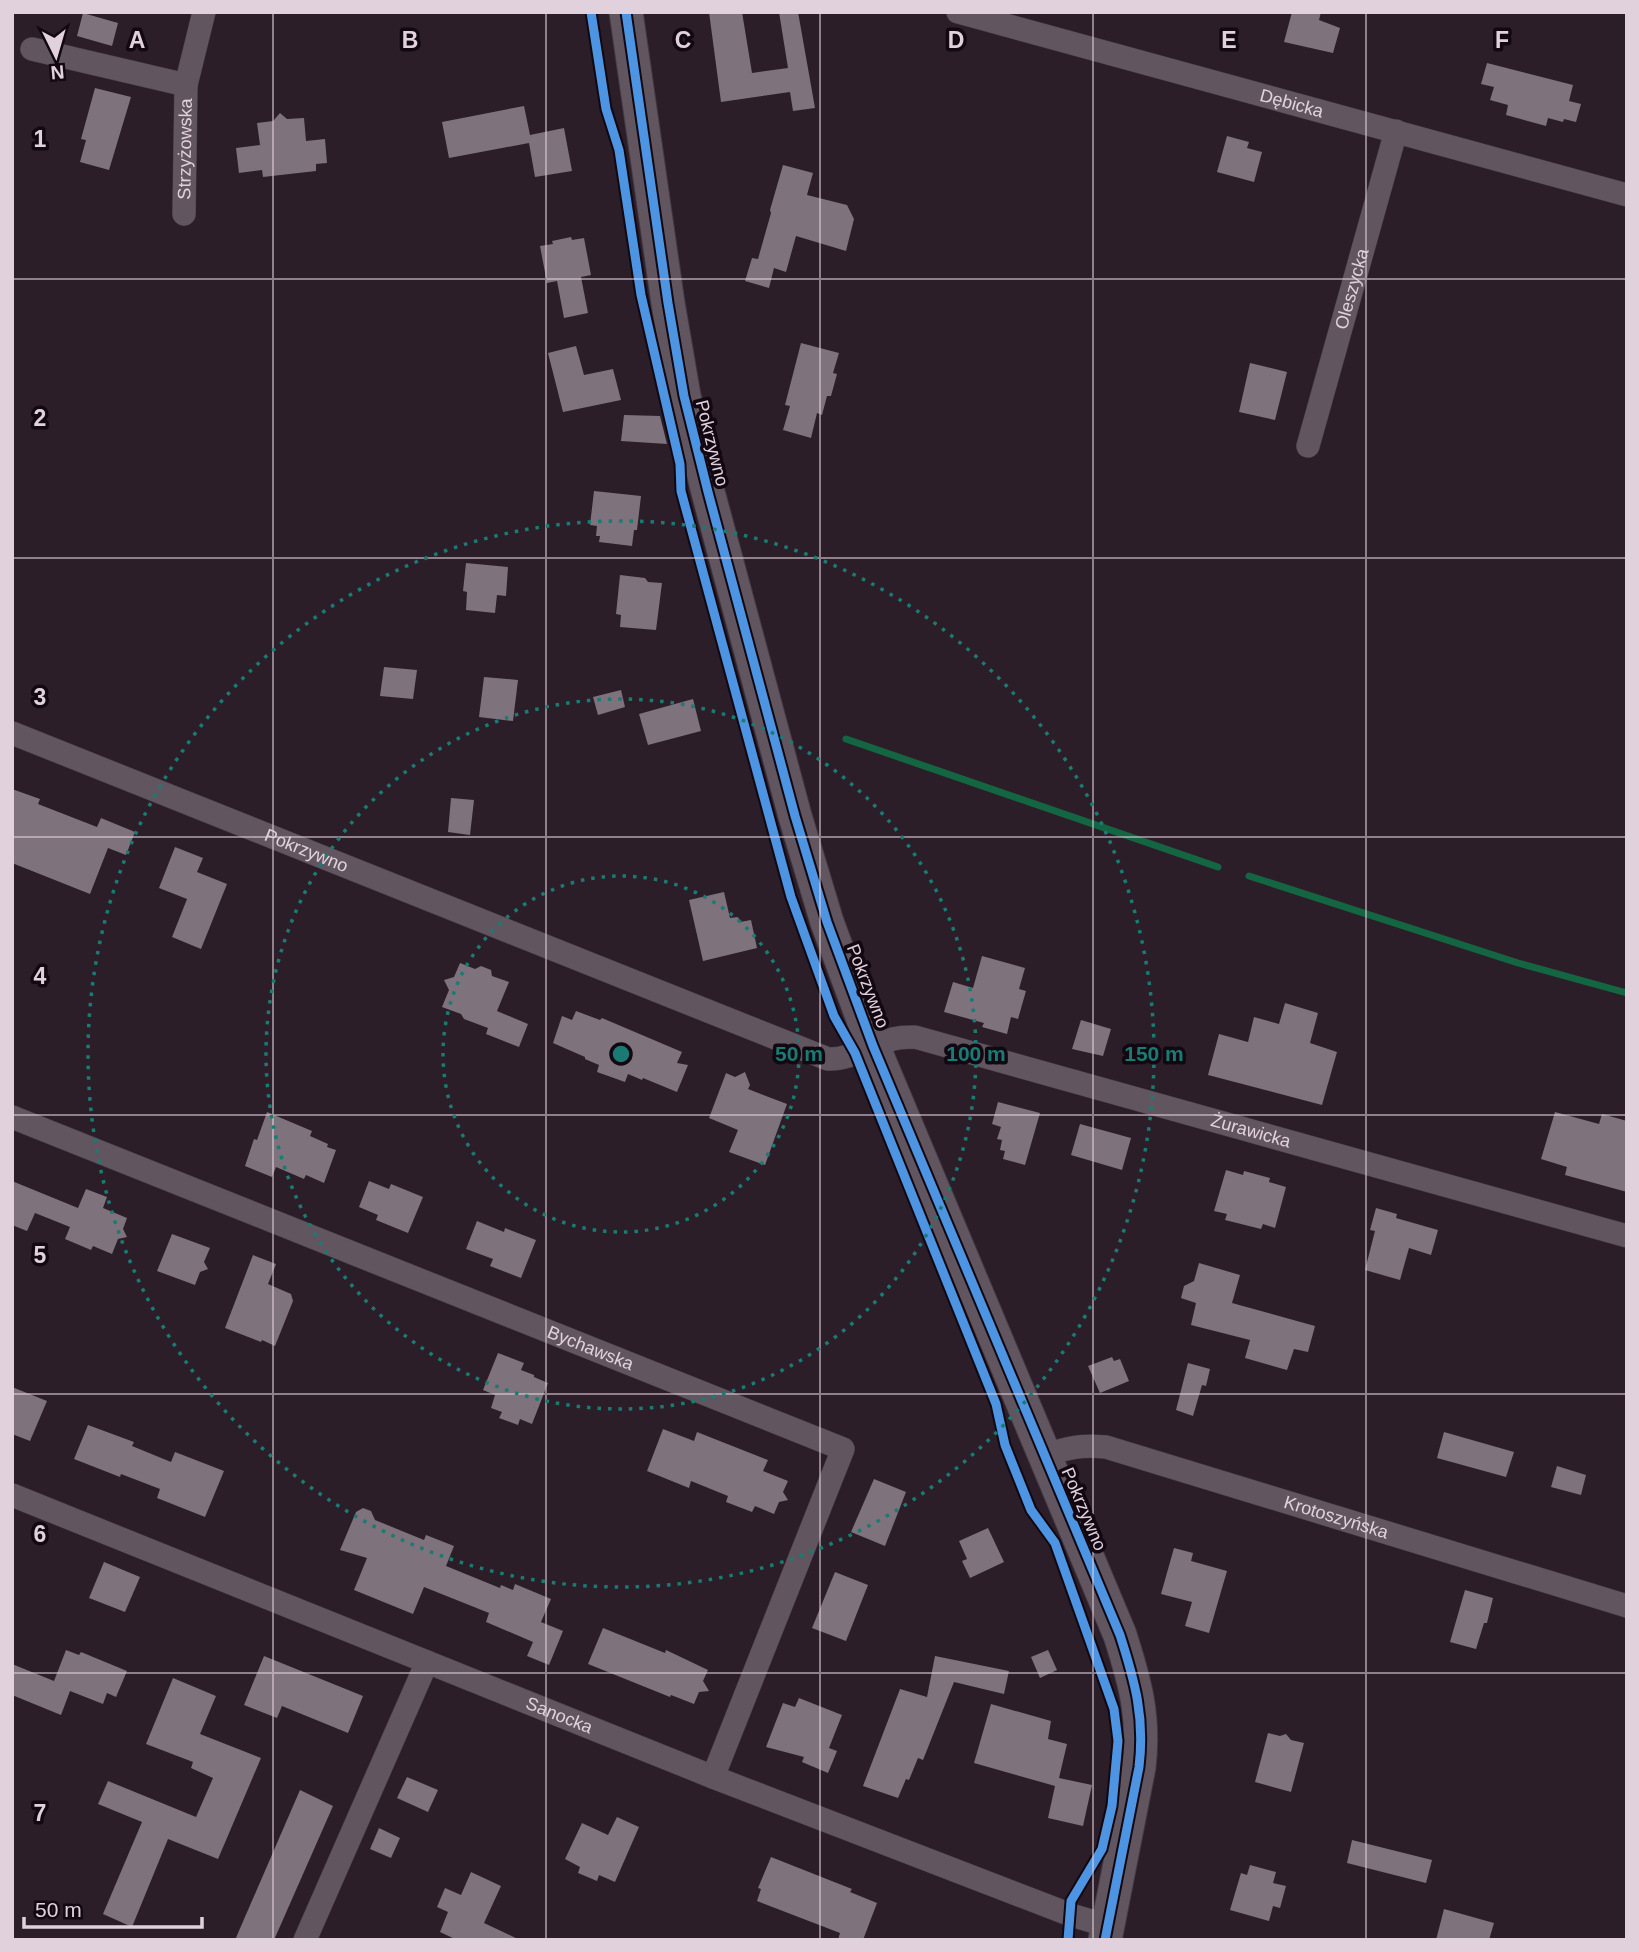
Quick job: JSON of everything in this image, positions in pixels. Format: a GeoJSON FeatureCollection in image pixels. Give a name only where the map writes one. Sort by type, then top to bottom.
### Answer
{"type":"FeatureCollection","features":[{"type":"Feature","properties":{"kind":"street","name":"Strzyżowska"},"geometry":{"type":"LineString","coordinates":[[184,214],[186,85],[204,12]]}},
{"type":"Feature","properties":{"kind":"street","name":"Pokrzywno"},"geometry":{"type":"LineString","coordinates":[[626,12],[675,350],[689,416],[794,816],[827,922],[873,1046],[1119,1635],[1132,1676],[1141,1717],[1142,1745],[1107,1933]]}},
{"type":"Feature","properties":{"kind":"street","name":"Dębicka"},"geometry":{"type":"LineString","coordinates":[[958,12],[1627,195]]}},
{"type":"Feature","properties":{"kind":"street","name":"Strzyżowska"},"geometry":{"type":"LineString","coordinates":[[32,49],[186,85]]}},
{"type":"Feature","properties":{"kind":"street","name":"Oleszycka"},"geometry":{"type":"LineString","coordinates":[[1308,446],[1396,131]]}},
{"type":"Feature","properties":{"kind":"street","name":"Pokrzywno"},"geometry":{"type":"LineString","coordinates":[[12,733],[828,1059],[838,1060],[873,1046]]}},
{"type":"Feature","properties":{"kind":"street","name":"Żurawicka"},"geometry":{"type":"LineString","coordinates":[[873,1046],[902,1037],[915,1037],[1627,1236]]}},
{"type":"Feature","properties":{"kind":"street","name":"Bychawska"},"geometry":{"type":"LineString","coordinates":[[12,1117],[843,1449],[713,1777]]}},
{"type":"Feature","properties":{"kind":"street","name":"Krotoszyńska"},"geometry":{"type":"LineString","coordinates":[[1045,1456],[1083,1445],[1106,1447],[1627,1606]]}},
{"type":"Feature","properties":{"kind":"street","name":"Sanocka"},"geometry":{"type":"LineString","coordinates":[[12,1495],[713,1777],[1071,1915],[1107,1933]]}},
{"type":"Feature","properties":{"kind":"street"},"geometry":{"type":"LineString","coordinates":[[305,1940],[427,1662]]}},
{"type":"Feature","properties":{"kind":"building"},"geometry":{"type":"Polygon","coordinates":[[[709,12],[742,12],[752,73],[788,68],[779,12],[798,12],[815,108],[793,111],[790,92],[721,102],[709,12]]]}},
{"type":"Feature","properties":{"kind":"building"},"geometry":{"type":"Polygon","coordinates":[[[1292,12],[1321,12],[1319,20],[1340,28],[1333,53],[1284,42],[1292,12]]]}},
{"type":"Feature","properties":{"kind":"building"},"geometry":{"type":"Polygon","coordinates":[[[83,13],[118,23],[112,46],[77,36],[83,13]]]}},
{"type":"Feature","properties":{"kind":"building"},"geometry":{"type":"Polygon","coordinates":[[[1487,63],[1573,85],[1569,101],[1581,104],[1576,122],[1548,118],[1546,126],[1506,115],[1508,105],[1490,100],[1494,87],[1481,84],[1487,63]]]}},
{"type":"Feature","properties":{"kind":"building"},"geometry":{"type":"Polygon","coordinates":[[[95,88],[131,97],[109,170],[80,162],[86,140],[81,139],[95,88]]]}},
{"type":"Feature","properties":{"kind":"building"},"geometry":{"type":"Polygon","coordinates":[[[524,106],[530,135],[564,128],[572,171],[535,177],[529,143],[449,158],[442,122],[524,106]]]}},
{"type":"Feature","properties":{"kind":"building"},"geometry":{"type":"Polygon","coordinates":[[[280,113],[287,119],[304,118],[306,141],[325,139],[327,163],[316,164],[316,171],[263,177],[262,170],[239,173],[236,148],[260,145],[257,123],[273,121],[280,113]]]}},
{"type":"Feature","properties":{"kind":"building"},"geometry":{"type":"Polygon","coordinates":[[[1227,136],[1249,142],[1247,148],[1262,152],[1254,182],[1217,172],[1227,136]]]}},
{"type":"Feature","properties":{"kind":"building"},"geometry":{"type":"Polygon","coordinates":[[[783,165],[813,173],[807,195],[847,205],[854,219],[846,251],[796,236],[786,272],[774,268],[769,288],[745,281],[752,258],[758,259],[783,165]]]}},
{"type":"Feature","properties":{"kind":"building"},"geometry":{"type":"Polygon","coordinates":[[[571,237],[572,240],[584,238],[591,275],[581,277],[588,313],[564,318],[557,281],[547,283],[540,246],[571,237]]]}},
{"type":"Feature","properties":{"kind":"building"},"geometry":{"type":"Polygon","coordinates":[[[801,343],[839,353],[833,373],[837,374],[831,396],[827,396],[822,415],[817,413],[811,438],[783,430],[790,406],[785,405],[801,343]]]}},
{"type":"Feature","properties":{"kind":"building"},"geometry":{"type":"Polygon","coordinates":[[[576,346],[584,375],[613,369],[621,400],[563,412],[548,353],[576,346]]]}},
{"type":"Feature","properties":{"kind":"building"},"geometry":{"type":"Polygon","coordinates":[[[1250,363],[1287,372],[1275,420],[1239,412],[1250,363]]]}},
{"type":"Feature","properties":{"kind":"building"},"geometry":{"type":"Polygon","coordinates":[[[624,415],[660,416],[667,444],[621,441],[624,415]]]}},
{"type":"Feature","properties":{"kind":"building"},"geometry":{"type":"Polygon","coordinates":[[[594,491],[641,496],[632,546],[599,542],[600,536],[596,536],[597,526],[590,525],[594,491]]]}},
{"type":"Feature","properties":{"kind":"building"},"geometry":{"type":"Polygon","coordinates":[[[466,563],[508,567],[506,596],[497,595],[495,613],[466,610],[467,592],[463,591],[466,563]]]}},
{"type":"Feature","properties":{"kind":"building"},"geometry":{"type":"Polygon","coordinates":[[[620,575],[662,583],[656,630],[620,627],[621,615],[616,614],[620,575]]]}},
{"type":"Feature","properties":{"kind":"building"},"geometry":{"type":"Polygon","coordinates":[[[384,667],[417,670],[413,699],[380,696],[384,667]]]}},
{"type":"Feature","properties":{"kind":"building"},"geometry":{"type":"Polygon","coordinates":[[[484,677],[518,680],[513,721],[479,717],[484,677]]]}},
{"type":"Feature","properties":{"kind":"building"},"geometry":{"type":"Polygon","coordinates":[[[621,690],[625,707],[598,715],[593,697],[621,690]]]}},
{"type":"Feature","properties":{"kind":"building"},"geometry":{"type":"Polygon","coordinates":[[[693,699],[701,731],[648,745],[639,714],[693,699]]]}},
{"type":"Feature","properties":{"kind":"building"},"geometry":{"type":"Polygon","coordinates":[[[12,789],[40,799],[38,804],[97,827],[101,818],[135,832],[126,855],[108,848],[90,894],[12,863],[12,789]]]}},
{"type":"Feature","properties":{"kind":"building"},"geometry":{"type":"Polygon","coordinates":[[[451,798],[474,800],[470,835],[448,832],[451,798]]]}},
{"type":"Feature","properties":{"kind":"building"},"geometry":{"type":"Polygon","coordinates":[[[175,847],[203,858],[197,872],[227,884],[201,949],[172,937],[187,899],[159,888],[175,847]]]}},
{"type":"Feature","properties":{"kind":"building"},"geometry":{"type":"Polygon","coordinates":[[[724,892],[730,918],[738,917],[740,922],[751,920],[757,948],[703,961],[689,900],[724,892]]]}},
{"type":"Feature","properties":{"kind":"building"},"geometry":{"type":"Polygon","coordinates":[[[982,956],[1025,968],[1019,989],[1026,991],[1018,1019],[1011,1017],[1007,1034],[982,1027],[984,1023],[944,1012],[953,982],[973,988],[982,956]]]}},
{"type":"Feature","properties":{"kind":"building"},"geometry":{"type":"Polygon","coordinates":[[[460,963],[475,969],[481,966],[491,970],[492,976],[509,982],[497,1011],[528,1024],[519,1047],[486,1034],[488,1028],[442,1007],[449,990],[444,980],[454,977],[460,963]]]}},
{"type":"Feature","properties":{"kind":"building"},"geometry":{"type":"Polygon","coordinates":[[[1285,1003],[1318,1013],[1310,1043],[1337,1052],[1322,1105],[1208,1075],[1219,1034],[1248,1042],[1254,1017],[1279,1024],[1285,1003]]]}},
{"type":"Feature","properties":{"kind":"building"},"geometry":{"type":"Polygon","coordinates":[[[576,1011],[600,1020],[602,1018],[682,1052],[677,1063],[688,1065],[677,1092],[628,1074],[625,1082],[597,1072],[599,1065],[553,1043],[562,1016],[572,1020],[576,1011]]]}},
{"type":"Feature","properties":{"kind":"building"},"geometry":{"type":"Polygon","coordinates":[[[1081,1020],[1111,1029],[1103,1056],[1072,1049],[1081,1020]]]}},
{"type":"Feature","properties":{"kind":"building"},"geometry":{"type":"Polygon","coordinates":[[[745,1072],[750,1085],[748,1089],[787,1104],[765,1165],[729,1152],[738,1130],[709,1118],[726,1073],[735,1077],[745,1072]]]}},
{"type":"Feature","properties":{"kind":"building"},"geometry":{"type":"Polygon","coordinates":[[[998,1102],[1040,1113],[1025,1165],[1003,1159],[1005,1151],[1000,1150],[1002,1140],[997,1139],[1001,1127],[992,1124],[998,1102]]]}},
{"type":"Feature","properties":{"kind":"building"},"geometry":{"type":"Polygon","coordinates":[[[267,1112],[312,1131],[310,1136],[336,1150],[324,1183],[306,1175],[304,1179],[276,1167],[272,1177],[245,1166],[267,1112]]]}},
{"type":"Feature","properties":{"kind":"building"},"geometry":{"type":"Polygon","coordinates":[[[1555,1112],[1599,1124],[1602,1114],[1627,1121],[1627,1192],[1565,1175],[1567,1167],[1541,1159],[1555,1112]]]}},
{"type":"Feature","properties":{"kind":"building"},"geometry":{"type":"Polygon","coordinates":[[[1080,1124],[1131,1138],[1122,1170],[1071,1155],[1080,1124]]]}},
{"type":"Feature","properties":{"kind":"building"},"geometry":{"type":"Polygon","coordinates":[[[1226,1170],[1243,1175],[1244,1171],[1270,1178],[1269,1182],[1286,1187],[1275,1228],[1263,1224],[1261,1229],[1225,1220],[1227,1214],[1214,1211],[1226,1170]]]}},
{"type":"Feature","properties":{"kind":"building"},"geometry":{"type":"Polygon","coordinates":[[[12,1181],[78,1208],[86,1189],[107,1197],[103,1208],[127,1218],[123,1229],[127,1237],[118,1239],[112,1254],[93,1246],[91,1250],[65,1239],[70,1227],[35,1213],[27,1231],[12,1225],[12,1181]]]}},
{"type":"Feature","properties":{"kind":"building"},"geometry":{"type":"Polygon","coordinates":[[[369,1181],[389,1189],[391,1184],[423,1197],[408,1233],[376,1220],[378,1215],[359,1207],[369,1181]]]}},
{"type":"Feature","properties":{"kind":"building"},"geometry":{"type":"Polygon","coordinates":[[[1376,1208],[1397,1214],[1396,1218],[1438,1230],[1431,1255],[1409,1248],[1400,1280],[1365,1270],[1375,1231],[1370,1230],[1376,1208]]]}},
{"type":"Feature","properties":{"kind":"building"},"geometry":{"type":"Polygon","coordinates":[[[477,1221],[504,1232],[505,1228],[536,1240],[521,1278],[490,1266],[493,1259],[466,1249],[477,1221]]]}},
{"type":"Feature","properties":{"kind":"building"},"geometry":{"type":"Polygon","coordinates":[[[172,1234],[210,1248],[204,1262],[208,1269],[200,1272],[195,1285],[157,1271],[172,1234]]]}},
{"type":"Feature","properties":{"kind":"building"},"geometry":{"type":"Polygon","coordinates":[[[253,1255],[276,1264],[268,1284],[291,1294],[293,1301],[275,1346],[225,1328],[253,1255]]]}},
{"type":"Feature","properties":{"kind":"building"},"geometry":{"type":"Polygon","coordinates":[[[1199,1263],[1240,1275],[1232,1303],[1315,1326],[1308,1352],[1294,1349],[1287,1370],[1245,1358],[1250,1340],[1191,1325],[1196,1303],[1181,1298],[1184,1286],[1194,1281],[1199,1263]]]}},
{"type":"Feature","properties":{"kind":"building"},"geometry":{"type":"Polygon","coordinates":[[[498,1353],[524,1363],[521,1370],[548,1383],[532,1424],[520,1419],[518,1425],[499,1418],[502,1412],[491,1408],[495,1395],[483,1390],[498,1353]]]}},
{"type":"Feature","properties":{"kind":"building"},"geometry":{"type":"Polygon","coordinates":[[[1112,1357],[1114,1361],[1120,1359],[1129,1381],[1100,1393],[1088,1366],[1112,1357]]]}},
{"type":"Feature","properties":{"kind":"building"},"geometry":{"type":"Polygon","coordinates":[[[1188,1363],[1210,1369],[1193,1416],[1176,1410],[1188,1363]]]}},
{"type":"Feature","properties":{"kind":"building"},"geometry":{"type":"Polygon","coordinates":[[[12,1387],[47,1401],[30,1441],[12,1434],[12,1387]]]}},
{"type":"Feature","properties":{"kind":"building"},"geometry":{"type":"Polygon","coordinates":[[[88,1425],[134,1442],[132,1446],[171,1462],[175,1452],[224,1471],[205,1517],[157,1498],[160,1489],[74,1459],[88,1425]]]}},
{"type":"Feature","properties":{"kind":"building"},"geometry":{"type":"Polygon","coordinates":[[[663,1429],[694,1441],[697,1432],[768,1460],[763,1471],[788,1481],[783,1492],[788,1500],[779,1502],[774,1514],[755,1506],[752,1512],[726,1502],[728,1496],[691,1481],[689,1488],[647,1471],[663,1429]]]}},
{"type":"Feature","properties":{"kind":"building"},"geometry":{"type":"Polygon","coordinates":[[[1444,1432],[1514,1452],[1506,1477],[1437,1458],[1444,1432]]]}},
{"type":"Feature","properties":{"kind":"building"},"geometry":{"type":"Polygon","coordinates":[[[1557,1466],[1586,1475],[1581,1495],[1551,1487],[1557,1466]]]}},
{"type":"Feature","properties":{"kind":"building"},"geometry":{"type":"Polygon","coordinates":[[[874,1479],[906,1492],[885,1546],[851,1532],[874,1479]]]}},
{"type":"Feature","properties":{"kind":"building"},"geometry":{"type":"Polygon","coordinates":[[[363,1508],[371,1511],[375,1520],[424,1540],[426,1535],[454,1546],[446,1566],[500,1588],[501,1585],[513,1590],[515,1584],[551,1599],[541,1622],[563,1631],[549,1665],[527,1656],[533,1642],[486,1622],[489,1613],[424,1587],[413,1614],[354,1590],[367,1558],[340,1550],[356,1512],[363,1508]]]}},
{"type":"Feature","properties":{"kind":"building"},"geometry":{"type":"Polygon","coordinates":[[[988,1528],[1004,1562],[970,1578],[962,1561],[967,1559],[959,1541],[988,1528]]]}},
{"type":"Feature","properties":{"kind":"building"},"geometry":{"type":"Polygon","coordinates":[[[1174,1548],[1193,1553],[1191,1561],[1227,1571],[1209,1633],[1185,1626],[1192,1602],[1161,1594],[1174,1548]]]}},
{"type":"Feature","properties":{"kind":"building"},"geometry":{"type":"Polygon","coordinates":[[[104,1562],[140,1577],[125,1612],[89,1598],[104,1562]]]}},
{"type":"Feature","properties":{"kind":"building"},"geometry":{"type":"Polygon","coordinates":[[[835,1572],[868,1585],[846,1641],[812,1628],[835,1572]]]}},
{"type":"Feature","properties":{"kind":"building"},"geometry":{"type":"Polygon","coordinates":[[[1465,1590],[1493,1598],[1487,1623],[1484,1623],[1476,1649],[1450,1642],[1465,1590]]]}},
{"type":"Feature","properties":{"kind":"building"},"geometry":{"type":"Polygon","coordinates":[[[603,1628],[665,1653],[666,1650],[708,1670],[703,1681],[709,1691],[699,1692],[694,1704],[588,1664],[603,1628]]]}},
{"type":"Feature","properties":{"kind":"building"},"geometry":{"type":"Polygon","coordinates":[[[66,1650],[79,1655],[81,1652],[127,1671],[116,1697],[107,1693],[103,1704],[70,1691],[61,1715],[12,1695],[12,1664],[54,1681],[66,1650]]]}},
{"type":"Feature","properties":{"kind":"building"},"geometry":{"type":"Polygon","coordinates":[[[1048,1650],[1057,1670],[1040,1678],[1031,1657],[1048,1650]]]}},
{"type":"Feature","properties":{"kind":"building"},"geometry":{"type":"Polygon","coordinates":[[[264,1656],[363,1696],[348,1733],[282,1706],[277,1718],[244,1705],[264,1656]]]}},
{"type":"Feature","properties":{"kind":"building"},"geometry":{"type":"Polygon","coordinates":[[[935,1656],[1009,1671],[1004,1694],[954,1682],[923,1760],[918,1758],[898,1798],[863,1786],[900,1689],[927,1697],[935,1656]]]}},
{"type":"Feature","properties":{"kind":"building"},"geometry":{"type":"Polygon","coordinates":[[[173,1678],[216,1696],[200,1734],[261,1758],[218,1859],[168,1839],[132,1927],[103,1914],[142,1822],[98,1804],[108,1781],[196,1817],[213,1778],[191,1768],[193,1762],[146,1744],[173,1678]]]}},
{"type":"Feature","properties":{"kind":"building"},"geometry":{"type":"Polygon","coordinates":[[[799,1698],[842,1715],[829,1748],[837,1751],[828,1773],[802,1762],[804,1757],[766,1747],[783,1703],[795,1707],[799,1698]]]}},
{"type":"Feature","properties":{"kind":"building"},"geometry":{"type":"Polygon","coordinates":[[[991,1704],[1051,1721],[1048,1739],[1067,1744],[1059,1778],[1092,1785],[1083,1826],[1048,1818],[1055,1786],[974,1763],[991,1704]]]}},
{"type":"Feature","properties":{"kind":"building"},"geometry":{"type":"Polygon","coordinates":[[[1268,1733],[1280,1736],[1286,1734],[1291,1740],[1304,1743],[1291,1792],[1255,1782],[1268,1733]]]}},
{"type":"Feature","properties":{"kind":"building"},"geometry":{"type":"Polygon","coordinates":[[[407,1777],[438,1790],[428,1812],[397,1798],[407,1777]]]}},
{"type":"Feature","properties":{"kind":"building"},"geometry":{"type":"Polygon","coordinates":[[[300,1790],[333,1806],[274,1940],[235,1940],[300,1790]]]}},
{"type":"Feature","properties":{"kind":"building"},"geometry":{"type":"Polygon","coordinates":[[[617,1817],[639,1827],[615,1882],[599,1875],[597,1881],[578,1873],[580,1867],[565,1859],[582,1823],[608,1835],[617,1817]]]}},
{"type":"Feature","properties":{"kind":"building"},"geometry":{"type":"Polygon","coordinates":[[[379,1828],[400,1838],[391,1858],[370,1849],[379,1828]]]}},
{"type":"Feature","properties":{"kind":"building"},"geometry":{"type":"Polygon","coordinates":[[[1352,1840],[1432,1860],[1426,1883],[1347,1863],[1352,1840]]]}},
{"type":"Feature","properties":{"kind":"building"},"geometry":{"type":"Polygon","coordinates":[[[771,1857],[852,1889],[850,1892],[877,1903],[863,1940],[838,1940],[840,1933],[757,1901],[761,1889],[758,1888],[771,1857]]]}},
{"type":"Feature","properties":{"kind":"building"},"geometry":{"type":"Polygon","coordinates":[[[1250,1865],[1276,1872],[1273,1883],[1286,1886],[1280,1908],[1273,1906],[1269,1921],[1230,1910],[1241,1873],[1247,1875],[1250,1865]]]}},
{"type":"Feature","properties":{"kind":"building"},"geometry":{"type":"Polygon","coordinates":[[[471,1872],[501,1886],[484,1923],[520,1940],[457,1940],[440,1932],[448,1912],[437,1907],[445,1888],[461,1895],[471,1872]]]}},
{"type":"Feature","properties":{"kind":"building"},"geometry":{"type":"Polygon","coordinates":[[[1444,1909],[1494,1923],[1489,1940],[1436,1940],[1444,1909]]]}},
{"type":"Feature","properties":{"kind":"waterway"},"geometry":{"type":"LineString","coordinates":[[846,739],[1218,867]]}},
{"type":"Feature","properties":{"kind":"waterway"},"geometry":{"type":"LineString","coordinates":[[1249,876],[1518,963],[1627,993]]}},
{"type":"Feature","properties":{"kind":"cycle path"},"geometry":{"type":"LineString","coordinates":[[591,12],[606,109],[619,150],[641,295],[680,464],[681,491],[791,897],[834,1016],[855,1053],[996,1404],[1005,1445],[1031,1510],[1055,1543],[1114,1709],[1118,1741],[1112,1806],[1102,1849],[1071,1901],[1068,1940]]}},
{"type":"Feature","properties":{"kind":"cycle path"},"geometry":{"type":"LineString","coordinates":[[626,12],[684,396],[795,816],[827,922],[873,1046],[1120,1635],[1134,1684],[1141,1732],[1139,1767],[1105,1940]]}}]}
